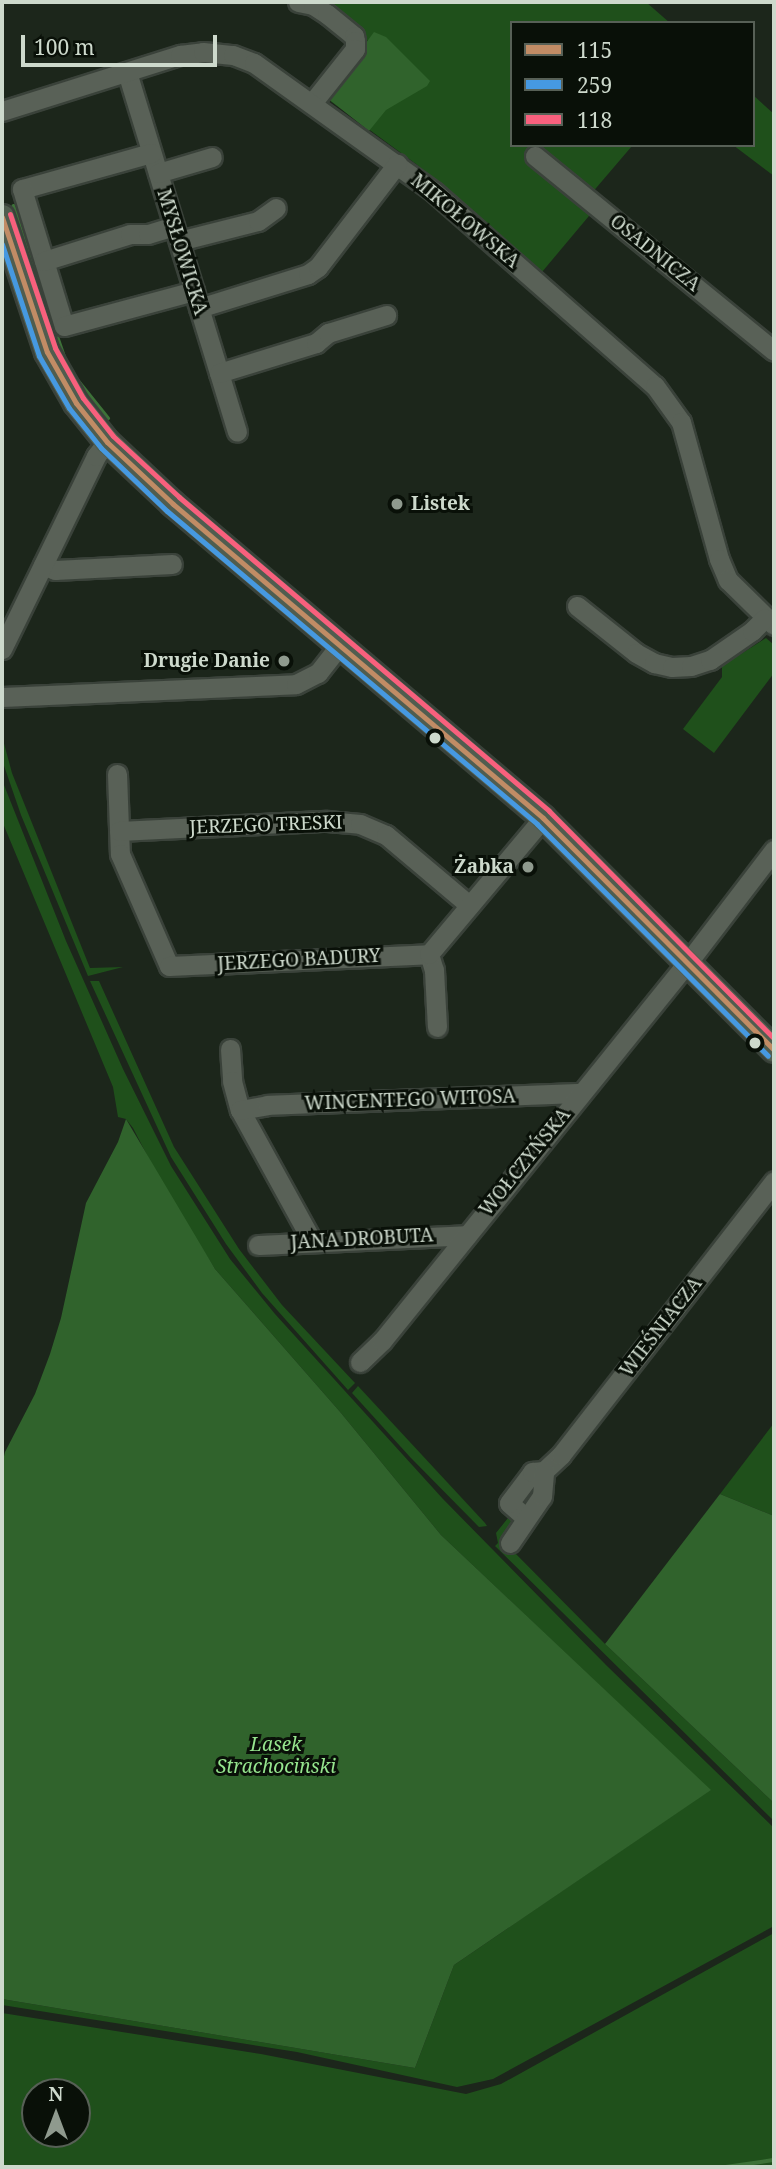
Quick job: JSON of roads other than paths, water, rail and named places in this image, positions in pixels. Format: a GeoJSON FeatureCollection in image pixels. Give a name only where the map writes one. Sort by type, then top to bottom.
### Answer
{"type":"FeatureCollection","features":[{"type":"Feature","properties":{"kind":"main road"},"geometry":{"type":"LineString","coordinates":[[2,217],[47,352],[76,403],[107,442],[164,496],[543,818],[689,961],[774,1050]]}},
{"type":"Feature","properties":{"kind":"street"},"geometry":{"type":"LineString","coordinates":[[298,2],[313,5],[327,13],[354,36],[355,41],[355,49],[312,103]]}},
{"type":"Feature","properties":{"kind":"street","name":"MIKOŁOWSKA"},"geometry":{"type":"LineString","coordinates":[[2,110],[180,55],[203,52],[233,55],[254,63],[397,164],[454,209],[667,399],[679,418],[689,443],[719,559],[728,580],[770,621]]}},
{"type":"Feature","properties":{"kind":"street","name":"MYSŁOWICKA"},"geometry":{"type":"LineString","coordinates":[[127,72],[237,432]]}},
{"type":"Feature","properties":{"kind":"street"},"geometry":{"type":"LineString","coordinates":[[152,153],[22,189],[65,326],[308,274],[318,267],[397,164]]}},
{"type":"Feature","properties":{"kind":"street","name":"OSADNICZA"},"geometry":{"type":"LineString","coordinates":[[535,156],[774,351]]}},
{"type":"Feature","properties":{"kind":"street"},"geometry":{"type":"LineString","coordinates":[[158,173],[212,157]]}},
{"type":"Feature","properties":{"kind":"street"},"geometry":{"type":"LineString","coordinates":[[44,261],[130,234],[177,234],[258,221],[276,208]]}},
{"type":"Feature","properties":{"kind":"street"},"geometry":{"type":"LineString","coordinates":[[219,373],[316,344],[328,334],[386,315]]}},
{"type":"Feature","properties":{"kind":"street"},"geometry":{"type":"LineString","coordinates":[[2,649],[96,456],[107,442]]}},
{"type":"Feature","properties":{"kind":"street"},"geometry":{"type":"LineString","coordinates":[[43,565],[55,570],[172,564]]}},
{"type":"Feature","properties":{"kind":"street"},"geometry":{"type":"LineString","coordinates":[[578,606],[636,653],[654,663],[672,667],[691,666],[710,660],[770,621]]}},
{"type":"Feature","properties":{"kind":"street"},"geometry":{"type":"LineString","coordinates":[[2,696],[296,684],[318,673],[341,644]]}},
{"type":"Feature","properties":{"kind":"street"},"geometry":{"type":"LineString","coordinates":[[117,774],[119,831]]}},
{"type":"Feature","properties":{"kind":"street"},"geometry":{"type":"LineString","coordinates":[[437,1027],[434,970],[429,954],[543,818]]}},
{"type":"Feature","properties":{"kind":"street","name":"JERZEGO TRESKI"},"geometry":{"type":"LineString","coordinates":[[119,831],[327,821],[360,824],[386,835],[469,905]]}},
{"type":"Feature","properties":{"kind":"street","name":"JERZEGO BADURY"},"geometry":{"type":"LineString","coordinates":[[119,831],[120,854],[169,966],[429,954]]}},
{"type":"Feature","properties":{"kind":"street","name":"WOŁCZYŃSKA"},"geometry":{"type":"LineString","coordinates":[[360,1362],[382,1341],[689,961],[774,850]]}},
{"type":"Feature","properties":{"kind":"street"},"geometry":{"type":"LineString","coordinates":[[230,1049],[232,1081],[240,1110],[312,1241]]}},
{"type":"Feature","properties":{"kind":"street","name":"WINCENTEGO WITOSA"},"geometry":{"type":"LineString","coordinates":[[240,1110],[267,1105],[581,1093]]}},
{"type":"Feature","properties":{"kind":"street","name":"WIEŚNIACZA"},"geometry":{"type":"LineString","coordinates":[[510,1543],[525,1517],[542,1496],[544,1471],[561,1455],[774,1181]]}},
{"type":"Feature","properties":{"kind":"street","name":"JANA DROBUTA"},"geometry":{"type":"LineString","coordinates":[[258,1245],[467,1235]]}},
{"type":"Feature","properties":{"kind":"waterway"},"geometry":{"type":"LineString","coordinates":[[14,206],[52,322]]}},
{"type":"Feature","properties":{"kind":"waterway"},"geometry":{"type":"LineString","coordinates":[[58,338],[68,367]]}},
{"type":"Feature","properties":{"kind":"waterway"},"geometry":{"type":"LineString","coordinates":[[72,373],[108,418]]}},
{"type":"Feature","properties":{"kind":"waterway"},"geometry":{"type":"LineString","coordinates":[[726,2167],[774,2160]]}},
{"type":"Feature","properties":{"kind":"place","name":"Listek"},"geometry":{"type":"Point","coordinates":[397,504]}},
{"type":"Feature","properties":{"kind":"place","name":"Drugie Danie"},"geometry":{"type":"Point","coordinates":[284,661]}},
{"type":"Feature","properties":{"kind":"place","name":"Żabka"},"geometry":{"type":"Point","coordinates":[528,867]}},
{"type":"Feature","properties":{"kind":"park label","name":"Lasek Strachociński"},"geometry":{"type":"Point","coordinates":[276,1756]}}]}
